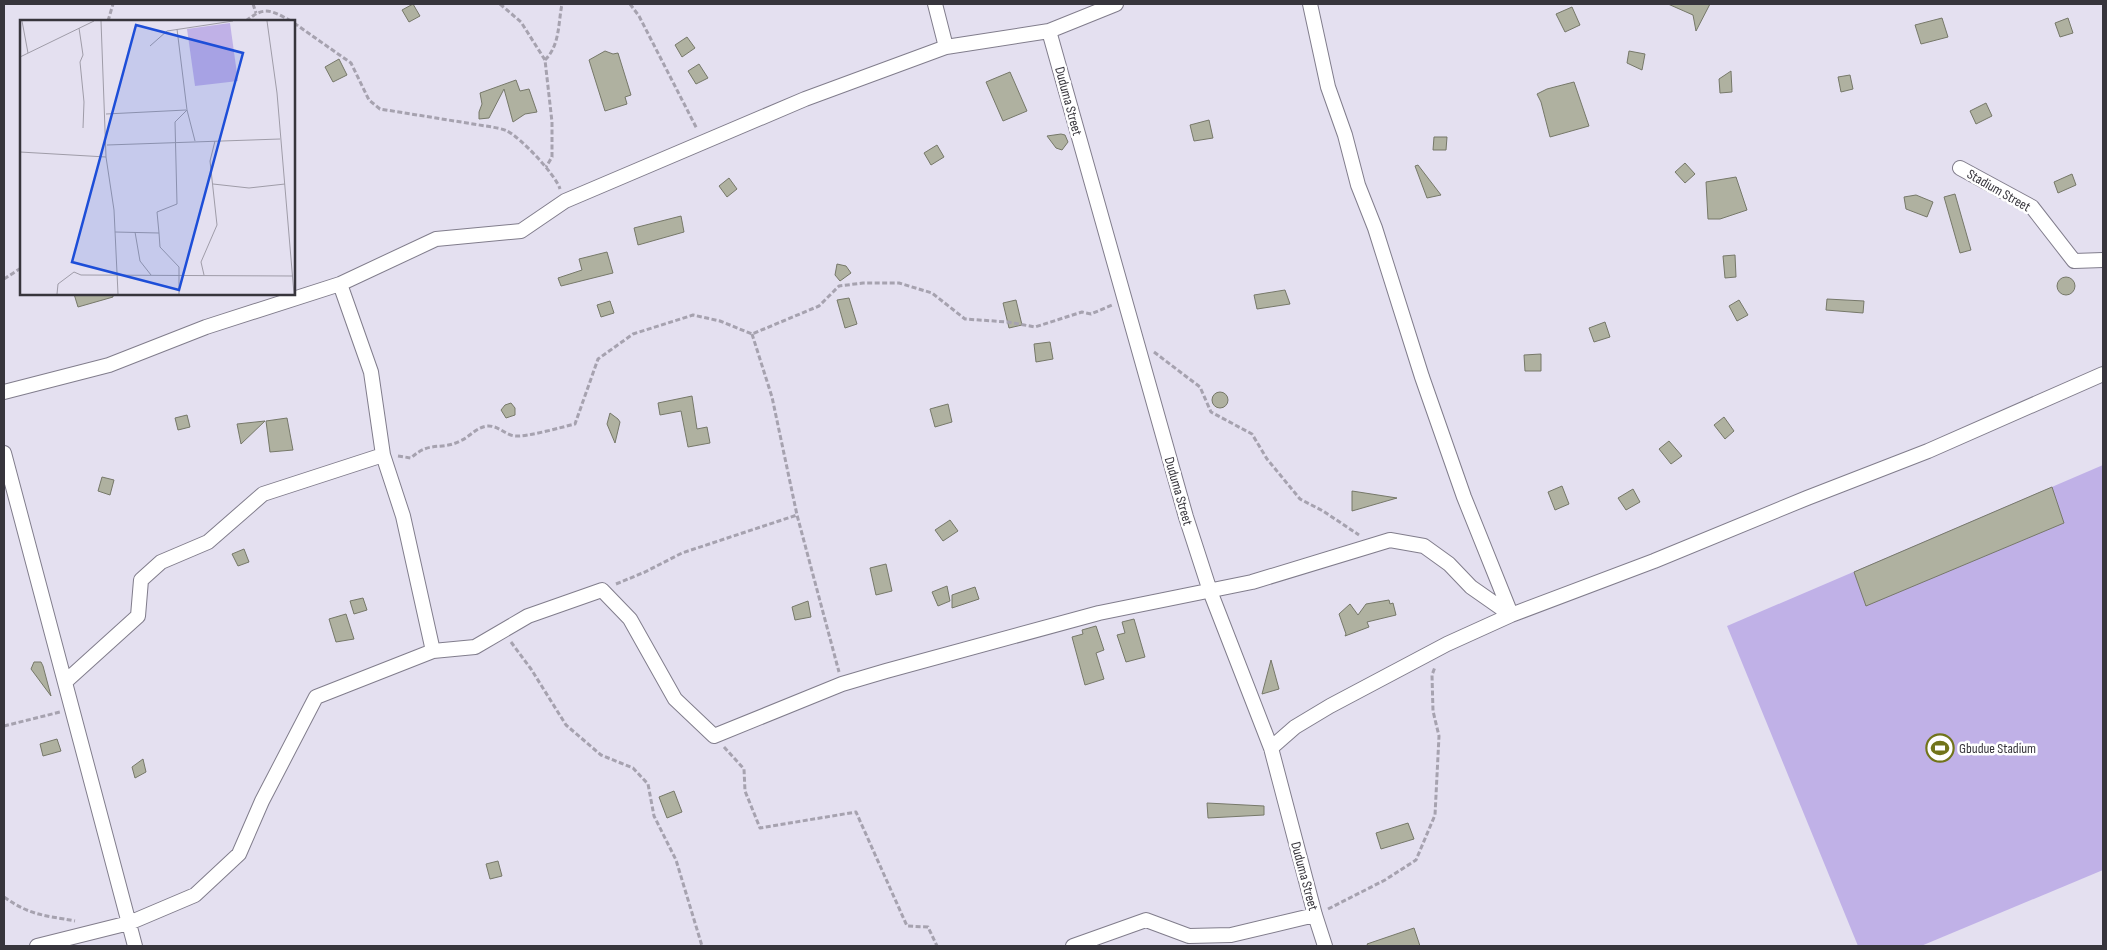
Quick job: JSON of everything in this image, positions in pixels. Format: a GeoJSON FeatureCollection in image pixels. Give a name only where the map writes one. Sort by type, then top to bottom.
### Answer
{"type":"FeatureCollection","features":[{"type":"Feature","properties":{"kind":"street"},"geometry":{"type":"LineString","coordinates":[[935,4],[946,46]]}},
{"type":"Feature","properties":{"kind":"street"},"geometry":{"type":"LineString","coordinates":[[4,392],[109,365],[206,327],[340,284],[436,239],[521,231],[565,201],[805,99],[946,46],[1049,30],[1116,4]]}},
{"type":"Feature","properties":{"kind":"street"},"geometry":{"type":"LineString","coordinates":[[1310,4],[1328,87],[1345,135],[1358,185],[1375,228],[1422,377],[1464,497],[1511,615]]}},
{"type":"Feature","properties":{"kind":"street","name":"Duduma Street"},"geometry":{"type":"LineString","coordinates":[[1049,30],[1186,517],[1210,591],[1271,748],[1325,946]]}},
{"type":"Feature","properties":{"kind":"street","name":"Stadium Street"},"geometry":{"type":"LineString","coordinates":[[1960,168],[2032,208],[2074,261],[2103,260]]}},
{"type":"Feature","properties":{"kind":"street"},"geometry":{"type":"LineString","coordinates":[[340,284],[371,372],[383,455],[403,516],[433,651]]}},
{"type":"Feature","properties":{"kind":"street"},"geometry":{"type":"LineString","coordinates":[[1271,748],[1296,727],[1330,706],[1447,644],[1511,615],[1626,572],[1807,498],[1928,452],[2103,374]]}},
{"type":"Feature","properties":{"kind":"street"},"geometry":{"type":"LineString","coordinates":[[4,453],[65,682],[70,708],[135,946]]}},
{"type":"Feature","properties":{"kind":"street"},"geometry":{"type":"LineString","coordinates":[[65,682],[138,616],[141,580],[161,562],[208,542],[263,494],[383,455]]}},
{"type":"Feature","properties":{"kind":"street"},"geometry":{"type":"LineString","coordinates":[[37,946],[129,923],[195,895],[239,854],[262,801],[316,697],[433,651],[475,648],[528,616],[602,590],[630,619],[674,699],[714,736],[842,684],[1099,613],[1252,582],[1390,540],[1424,546],[1448,564],[1471,587],[1511,615]]}},
{"type":"Feature","properties":{"kind":"street"},"geometry":{"type":"LineString","coordinates":[[1073,946],[1146,920],[1189,936],[1231,935],[1315,915]]}},
{"type":"Feature","properties":{"kind":"path"},"geometry":{"type":"LineString","coordinates":[[108,20],[113,4]]}},
{"type":"Feature","properties":{"kind":"path"},"geometry":{"type":"LineString","coordinates":[[253,4],[256,13]]}},
{"type":"Feature","properties":{"kind":"path"},"geometry":{"type":"LineString","coordinates":[[500,4],[521,22],[545,60],[552,122],[552,157],[546,167]]}},
{"type":"Feature","properties":{"kind":"path"},"geometry":{"type":"LineString","coordinates":[[545,60],[551,54],[558,39],[558,21],[562,4]]}},
{"type":"Feature","properties":{"kind":"path"},"geometry":{"type":"LineString","coordinates":[[630,4],[639,16],[703,141]]}},
{"type":"Feature","properties":{"kind":"path"},"geometry":{"type":"LineString","coordinates":[[247,20],[256,13],[264,10],[276,12],[289,20]]}},
{"type":"Feature","properties":{"kind":"path"},"geometry":{"type":"LineString","coordinates":[[295,24],[352,63],[368,100],[380,109],[508,131],[546,167],[558,183],[565,201]]}},
{"type":"Feature","properties":{"kind":"path"},"geometry":{"type":"LineString","coordinates":[[4,279],[20,269]]}},
{"type":"Feature","properties":{"kind":"path"},"geometry":{"type":"LineString","coordinates":[[383,455],[411,458],[420,450],[461,441],[471,432],[487,426],[497,427],[515,436],[575,424],[598,359],[633,334],[693,315],[720,321],[752,334],[819,306],[839,286],[863,283],[899,283],[932,293],[964,319],[1008,322],[1035,327],[1082,312],[1092,314],[1124,300]]}},
{"type":"Feature","properties":{"kind":"path"},"geometry":{"type":"LineString","coordinates":[[752,334],[772,398],[797,515],[842,684]]}},
{"type":"Feature","properties":{"kind":"path"},"geometry":{"type":"LineString","coordinates":[[1137,344],[1154,352],[1200,387],[1212,412],[1252,434],[1266,459],[1300,498],[1375,545]]}},
{"type":"Feature","properties":{"kind":"path"},"geometry":{"type":"LineString","coordinates":[[602,590],[682,553],[797,515]]}},
{"type":"Feature","properties":{"kind":"path"},"geometry":{"type":"LineString","coordinates":[[504,632],[566,725],[601,755],[633,768],[648,784],[654,816],[676,860],[702,946]]}},
{"type":"Feature","properties":{"kind":"path"},"geometry":{"type":"LineString","coordinates":[[1315,915],[1385,880],[1416,860],[1435,815],[1439,736],[1433,711],[1432,675],[1447,644]]}},
{"type":"Feature","properties":{"kind":"path"},"geometry":{"type":"LineString","coordinates":[[4,726],[48,716],[70,708]]}},
{"type":"Feature","properties":{"kind":"path"},"geometry":{"type":"LineString","coordinates":[[714,736],[744,769],[745,791],[760,828],[856,812],[907,926],[928,927],[937,946]]}},
{"type":"Feature","properties":{"kind":"path"},"geometry":{"type":"LineString","coordinates":[[4,897],[21,909],[46,917],[74,920],[100,930]]}},
{"type":"Feature","properties":{"kind":"shaded area","name":"Gbudue Stadium"},"geometry":{"type":"Polygon","coordinates":[[[2103,465],[2103,870],[1921,946],[1858,946],[1727,626],[2103,465]]]}},
{"type":"Feature","properties":{"kind":"building"},"geometry":{"type":"Polygon","coordinates":[[[413,4],[420,16],[409,22],[402,10],[413,4]]]}},
{"type":"Feature","properties":{"kind":"building"},"geometry":{"type":"Polygon","coordinates":[[[1668,4],[1710,4],[1696,31],[1693,15],[1668,4]]]}},
{"type":"Feature","properties":{"kind":"building"},"geometry":{"type":"Polygon","coordinates":[[[1572,7],[1580,25],[1565,32],[1556,14],[1572,7]]]}},
{"type":"Feature","properties":{"kind":"building"},"geometry":{"type":"Polygon","coordinates":[[[1942,18],[1948,37],[1921,44],[1915,25],[1942,18]]]}},
{"type":"Feature","properties":{"kind":"building"},"geometry":{"type":"Polygon","coordinates":[[[2068,18],[2073,33],[2060,37],[2055,23],[2068,18]]]}},
{"type":"Feature","properties":{"kind":"building"},"geometry":{"type":"Polygon","coordinates":[[[687,37],[695,48],[682,57],[675,45],[687,37]]]}},
{"type":"Feature","properties":{"kind":"building"},"geometry":{"type":"Polygon","coordinates":[[[605,51],[613,54],[618,53],[631,95],[625,97],[627,104],[605,111],[589,60],[605,51]]]}},
{"type":"Feature","properties":{"kind":"building"},"geometry":{"type":"Polygon","coordinates":[[[1629,51],[1645,54],[1642,70],[1627,63],[1629,51]]]}},
{"type":"Feature","properties":{"kind":"building"},"geometry":{"type":"Polygon","coordinates":[[[339,59],[347,75],[333,82],[325,67],[339,59]]]}},
{"type":"Feature","properties":{"kind":"building"},"geometry":{"type":"Polygon","coordinates":[[[699,64],[708,78],[696,84],[688,71],[699,64]]]}},
{"type":"Feature","properties":{"kind":"building"},"geometry":{"type":"Polygon","coordinates":[[[1731,71],[1732,92],[1720,93],[1719,79],[1731,71]]]}},
{"type":"Feature","properties":{"kind":"building"},"geometry":{"type":"Polygon","coordinates":[[[1010,72],[1027,111],[1003,121],[986,82],[1010,72]]]}},
{"type":"Feature","properties":{"kind":"building"},"geometry":{"type":"Polygon","coordinates":[[[1850,75],[1853,89],[1841,92],[1838,77],[1850,75]]]}},
{"type":"Feature","properties":{"kind":"building"},"geometry":{"type":"Polygon","coordinates":[[[516,80],[520,91],[529,89],[537,112],[525,114],[513,122],[504,89],[489,118],[479,119],[482,104],[480,93],[516,80]]]}},
{"type":"Feature","properties":{"kind":"building"},"geometry":{"type":"Polygon","coordinates":[[[1574,82],[1589,126],[1550,137],[1541,102],[1537,94],[1547,89],[1574,82]]]}},
{"type":"Feature","properties":{"kind":"building"},"geometry":{"type":"Polygon","coordinates":[[[1986,103],[1992,116],[1976,124],[1970,111],[1986,103]]]}},
{"type":"Feature","properties":{"kind":"building"},"geometry":{"type":"Polygon","coordinates":[[[1209,120],[1213,138],[1194,141],[1190,125],[1209,120]]]}},
{"type":"Feature","properties":{"kind":"building"},"geometry":{"type":"Polygon","coordinates":[[[1065,135],[1068,142],[1062,150],[1056,148],[1047,136],[1065,135]]]}},
{"type":"Feature","properties":{"kind":"building"},"geometry":{"type":"Polygon","coordinates":[[[1434,137],[1447,137],[1446,150],[1433,150],[1434,137]]]}},
{"type":"Feature","properties":{"kind":"building"},"geometry":{"type":"Polygon","coordinates":[[[937,145],[944,157],[931,165],[924,153],[937,145]]]}},
{"type":"Feature","properties":{"kind":"building"},"geometry":{"type":"Polygon","coordinates":[[[1685,163],[1695,174],[1685,183],[1675,172],[1685,163]]]}},
{"type":"Feature","properties":{"kind":"building"},"geometry":{"type":"Polygon","coordinates":[[[1418,165],[1441,195],[1427,198],[1415,166],[1418,165]]]}},
{"type":"Feature","properties":{"kind":"building"},"geometry":{"type":"Polygon","coordinates":[[[2072,174],[2076,185],[2058,193],[2054,182],[2072,174]]]}},
{"type":"Feature","properties":{"kind":"building"},"geometry":{"type":"Polygon","coordinates":[[[1736,177],[1747,210],[1720,219],[1708,219],[1706,182],[1736,177]]]}},
{"type":"Feature","properties":{"kind":"building"},"geometry":{"type":"Polygon","coordinates":[[[729,178],[737,189],[727,197],[719,186],[729,178]]]}},
{"type":"Feature","properties":{"kind":"building"},"geometry":{"type":"Polygon","coordinates":[[[1955,194],[1971,250],[1960,253],[1944,197],[1955,194]]]}},
{"type":"Feature","properties":{"kind":"building"},"geometry":{"type":"Polygon","coordinates":[[[1916,195],[1933,202],[1927,217],[1906,209],[1904,197],[1916,195]]]}},
{"type":"Feature","properties":{"kind":"building"},"geometry":{"type":"Polygon","coordinates":[[[681,216],[684,232],[638,245],[634,228],[681,216]]]}},
{"type":"Feature","properties":{"kind":"building"},"geometry":{"type":"Polygon","coordinates":[[[607,252],[613,273],[561,286],[558,278],[582,270],[579,259],[607,252]]]}},
{"type":"Feature","properties":{"kind":"building"},"geometry":{"type":"Polygon","coordinates":[[[1735,255],[1736,277],[1725,278],[1723,256],[1735,255]]]}},
{"type":"Feature","properties":{"kind":"building"},"geometry":{"type":"Polygon","coordinates":[[[837,264],[846,266],[851,273],[840,281],[835,275],[837,264]]]}},
{"type":"Feature","properties":{"kind":"building"},"geometry":{"type":"Polygon","coordinates":[[[2062,277],[2070,277],[2075,282],[2073,293],[2062,295],[2057,290],[2057,282],[2062,277]]]}},
{"type":"Feature","properties":{"kind":"building"},"geometry":{"type":"Polygon","coordinates":[[[1285,290],[1290,304],[1257,309],[1254,295],[1285,290]]]}},
{"type":"Feature","properties":{"kind":"building"},"geometry":{"type":"Polygon","coordinates":[[[74,295],[113,295],[113,297],[78,307],[74,295]]]}},
{"type":"Feature","properties":{"kind":"building"},"geometry":{"type":"Polygon","coordinates":[[[849,298],[857,324],[845,328],[837,300],[849,298]]]}},
{"type":"Feature","properties":{"kind":"building"},"geometry":{"type":"Polygon","coordinates":[[[1827,299],[1864,301],[1863,313],[1826,310],[1827,299]]]}},
{"type":"Feature","properties":{"kind":"building"},"geometry":{"type":"Polygon","coordinates":[[[1016,300],[1022,325],[1009,328],[1003,303],[1016,300]]]}},
{"type":"Feature","properties":{"kind":"building"},"geometry":{"type":"Polygon","coordinates":[[[1739,300],[1748,315],[1737,321],[1729,306],[1739,300]]]}},
{"type":"Feature","properties":{"kind":"building"},"geometry":{"type":"Polygon","coordinates":[[[610,301],[614,313],[601,317],[597,305],[610,301]]]}},
{"type":"Feature","properties":{"kind":"building"},"geometry":{"type":"Polygon","coordinates":[[[1605,322],[1610,337],[1594,342],[1589,328],[1605,322]]]}},
{"type":"Feature","properties":{"kind":"building"},"geometry":{"type":"Polygon","coordinates":[[[1050,342],[1053,359],[1036,362],[1034,344],[1050,342]]]}},
{"type":"Feature","properties":{"kind":"building"},"geometry":{"type":"Polygon","coordinates":[[[1541,354],[1541,371],[1525,371],[1524,355],[1541,354]]]}},
{"type":"Feature","properties":{"kind":"building"},"geometry":{"type":"Polygon","coordinates":[[[1217,392],[1223,392],[1228,397],[1226,406],[1217,408],[1212,403],[1212,397],[1217,392]]]}},
{"type":"Feature","properties":{"kind":"building"},"geometry":{"type":"Polygon","coordinates":[[[692,396],[697,429],[707,427],[710,443],[688,447],[681,411],[660,415],[658,403],[692,396]]]}},
{"type":"Feature","properties":{"kind":"building"},"geometry":{"type":"Polygon","coordinates":[[[511,403],[515,408],[515,415],[506,418],[501,410],[505,405],[511,403]]]}},
{"type":"Feature","properties":{"kind":"building"},"geometry":{"type":"Polygon","coordinates":[[[948,404],[952,422],[935,427],[930,409],[948,404]]]}},
{"type":"Feature","properties":{"kind":"building"},"geometry":{"type":"Polygon","coordinates":[[[610,413],[620,422],[615,443],[607,424],[610,413]]]}},
{"type":"Feature","properties":{"kind":"building"},"geometry":{"type":"Polygon","coordinates":[[[187,415],[190,427],[178,430],[175,418],[187,415]]]}},
{"type":"Feature","properties":{"kind":"building"},"geometry":{"type":"Polygon","coordinates":[[[1724,417],[1734,431],[1725,439],[1714,425],[1724,417]]]}},
{"type":"Feature","properties":{"kind":"building"},"geometry":{"type":"Polygon","coordinates":[[[287,418],[293,450],[270,452],[266,421],[287,418]]]}},
{"type":"Feature","properties":{"kind":"building"},"geometry":{"type":"Polygon","coordinates":[[[265,421],[241,444],[237,424],[265,421]]]}},
{"type":"Feature","properties":{"kind":"building"},"geometry":{"type":"Polygon","coordinates":[[[1669,441],[1682,456],[1671,464],[1659,449],[1669,441]]]}},
{"type":"Feature","properties":{"kind":"building"},"geometry":{"type":"Polygon","coordinates":[[[102,477],[114,480],[110,495],[98,491],[102,477]]]}},
{"type":"Feature","properties":{"kind":"building"},"geometry":{"type":"Polygon","coordinates":[[[1562,486],[1569,504],[1555,510],[1548,492],[1562,486]]]}},
{"type":"Feature","properties":{"kind":"building"},"geometry":{"type":"Polygon","coordinates":[[[2052,487],[2064,523],[1866,606],[1854,572],[2052,487]]]}},
{"type":"Feature","properties":{"kind":"building"},"geometry":{"type":"Polygon","coordinates":[[[1633,489],[1640,502],[1626,510],[1618,498],[1633,489]]]}},
{"type":"Feature","properties":{"kind":"building"},"geometry":{"type":"Polygon","coordinates":[[[1352,491],[1397,498],[1352,511],[1352,491]]]}},
{"type":"Feature","properties":{"kind":"building"},"geometry":{"type":"Polygon","coordinates":[[[950,520],[958,531],[943,541],[935,530],[950,520]]]}},
{"type":"Feature","properties":{"kind":"building"},"geometry":{"type":"Polygon","coordinates":[[[244,549],[249,562],[238,566],[232,554],[244,549]]]}},
{"type":"Feature","properties":{"kind":"building"},"geometry":{"type":"Polygon","coordinates":[[[886,564],[892,591],[876,595],[870,568],[886,564]]]}},
{"type":"Feature","properties":{"kind":"building"},"geometry":{"type":"Polygon","coordinates":[[[947,586],[950,601],[938,606],[932,592],[947,586]]]}},
{"type":"Feature","properties":{"kind":"building"},"geometry":{"type":"Polygon","coordinates":[[[975,587],[979,599],[952,608],[952,595],[975,587]]]}},
{"type":"Feature","properties":{"kind":"building"},"geometry":{"type":"Polygon","coordinates":[[[363,598],[367,610],[354,614],[350,601],[363,598]]]}},
{"type":"Feature","properties":{"kind":"building"},"geometry":{"type":"Polygon","coordinates":[[[1389,600],[1390,604],[1393,603],[1396,615],[1367,622],[1369,627],[1345,636],[1339,614],[1350,604],[1358,615],[1366,604],[1389,600]]]}},
{"type":"Feature","properties":{"kind":"building"},"geometry":{"type":"Polygon","coordinates":[[[808,601],[811,617],[795,620],[792,607],[808,601]]]}},
{"type":"Feature","properties":{"kind":"building"},"geometry":{"type":"Polygon","coordinates":[[[346,614],[354,639],[336,642],[329,619],[346,614]]]}},
{"type":"Feature","properties":{"kind":"building"},"geometry":{"type":"Polygon","coordinates":[[[1134,619],[1145,657],[1126,662],[1117,635],[1125,633],[1122,622],[1134,619]]]}},
{"type":"Feature","properties":{"kind":"building"},"geometry":{"type":"Polygon","coordinates":[[[1096,626],[1104,650],[1096,653],[1104,679],[1085,685],[1072,637],[1083,634],[1082,630],[1096,626]]]}},
{"type":"Feature","properties":{"kind":"building"},"geometry":{"type":"Polygon","coordinates":[[[1271,660],[1279,689],[1262,694],[1271,660]]]}},
{"type":"Feature","properties":{"kind":"building"},"geometry":{"type":"Polygon","coordinates":[[[34,662],[41,662],[43,666],[51,696],[31,669],[34,662]]]}},
{"type":"Feature","properties":{"kind":"building"},"geometry":{"type":"Polygon","coordinates":[[[57,739],[61,751],[43,756],[40,744],[57,739]]]}},
{"type":"Feature","properties":{"kind":"building"},"geometry":{"type":"Polygon","coordinates":[[[143,759],[146,772],[135,778],[132,767],[143,759]]]}},
{"type":"Feature","properties":{"kind":"building"},"geometry":{"type":"Polygon","coordinates":[[[674,791],[682,812],[667,818],[659,797],[674,791]]]}},
{"type":"Feature","properties":{"kind":"building"},"geometry":{"type":"Polygon","coordinates":[[[1207,803],[1264,806],[1264,815],[1208,818],[1207,803]]]}},
{"type":"Feature","properties":{"kind":"building"},"geometry":{"type":"Polygon","coordinates":[[[1408,823],[1414,839],[1381,849],[1376,833],[1408,823]]]}},
{"type":"Feature","properties":{"kind":"building"},"geometry":{"type":"Polygon","coordinates":[[[498,861],[502,876],[490,879],[486,864],[498,861]]]}},
{"type":"Feature","properties":{"kind":"building"},"geometry":{"type":"Polygon","coordinates":[[[1414,928],[1420,946],[1368,946],[1367,944],[1414,928]]]}},
{"type":"Feature","properties":{"kind":"place","name":"Gbudue Stadium"},"geometry":{"type":"Point","coordinates":[1940,748]}}]}
